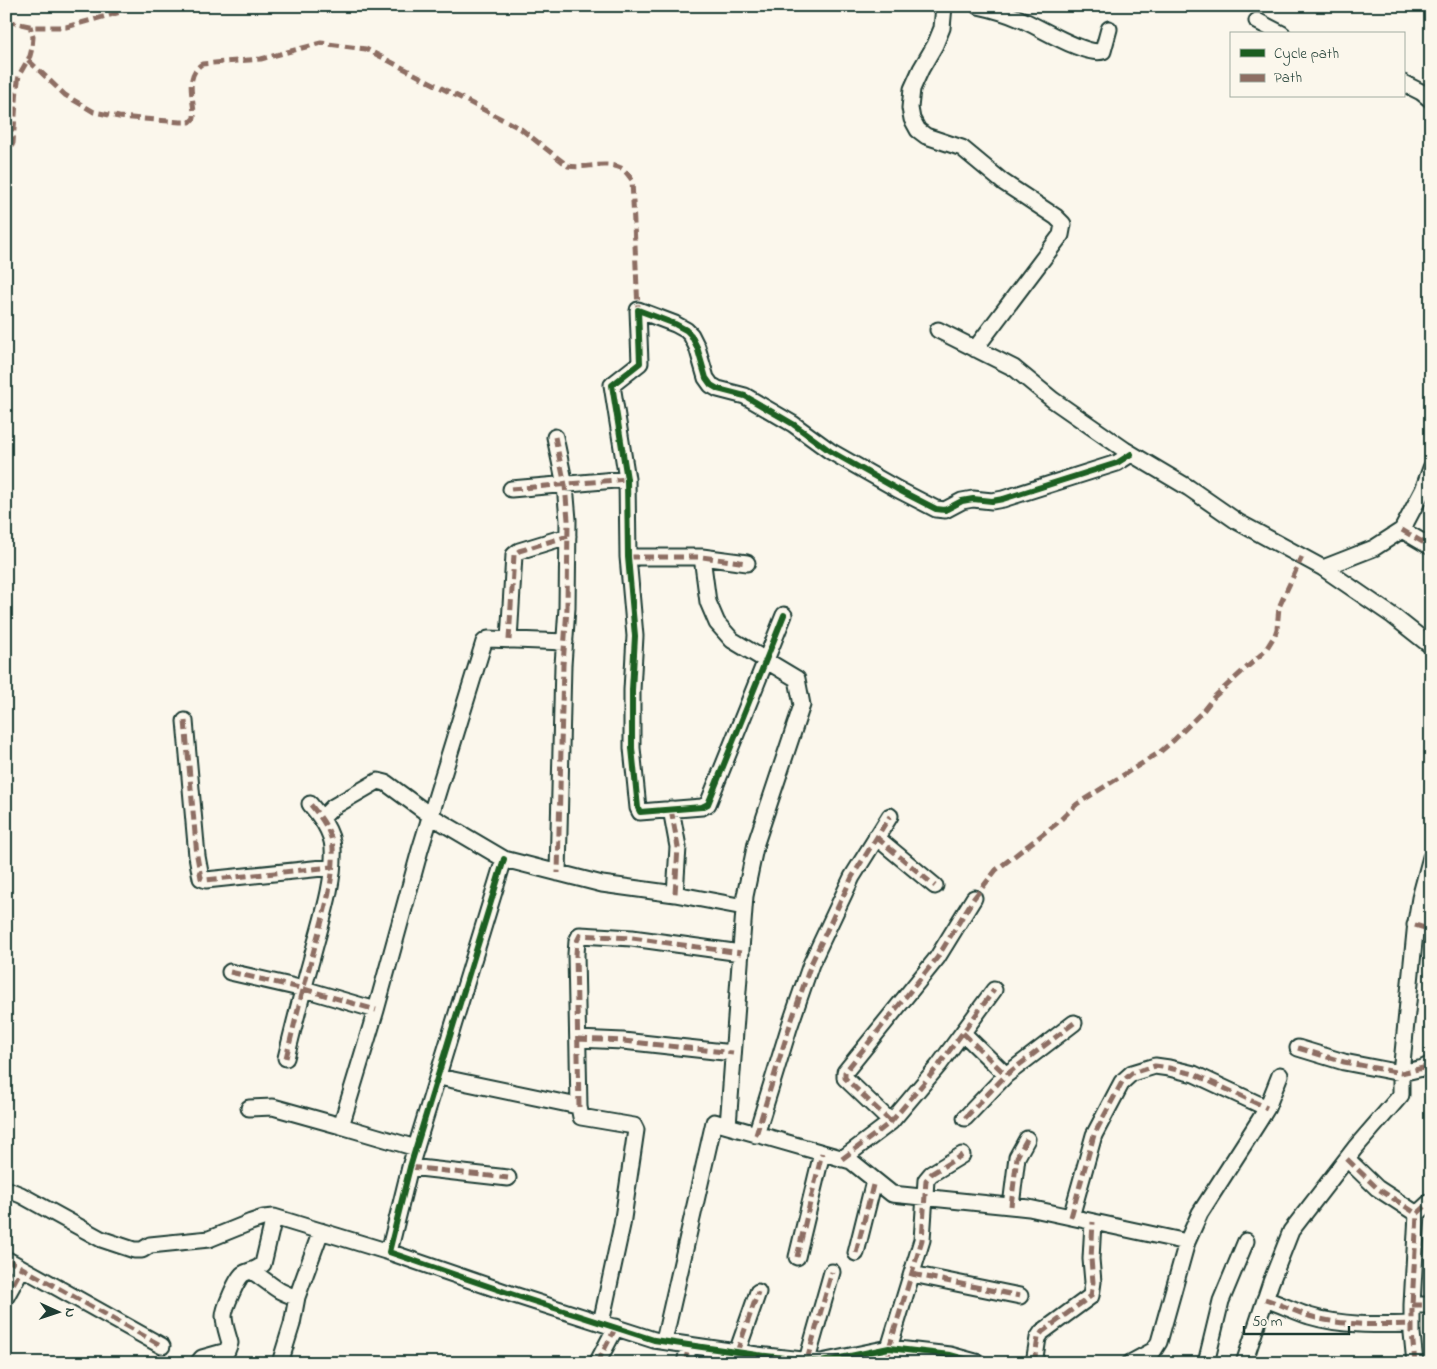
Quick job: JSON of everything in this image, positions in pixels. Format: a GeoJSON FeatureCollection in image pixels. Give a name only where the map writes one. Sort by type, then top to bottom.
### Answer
{"type":"FeatureCollection","features":[{"type":"Feature","properties":{"kind":"street"},"geometry":{"type":"LineString","coordinates":[[950,6],[944,6],[942,28],[912,89],[910,108],[912,119],[918,130],[926,136],[962,148],[1003,182],[1056,217],[1063,224],[1061,235],[975,349]]}},
{"type":"Feature","properties":{"kind":"street"},"geometry":{"type":"LineString","coordinates":[[978,6],[1019,18],[1074,46],[1091,52],[1098,53],[1103,51],[1109,29]]}},
{"type":"Feature","properties":{"kind":"street"},"geometry":{"type":"LineString","coordinates":[[1257,21],[1278,32]]}},
{"type":"Feature","properties":{"kind":"street"},"geometry":{"type":"LineString","coordinates":[[1404,84],[1421,92],[1431,100]]}},
{"type":"Feature","properties":{"kind":"street"},"geometry":{"type":"LineString","coordinates":[[784,615],[708,804],[702,807],[640,812],[632,748],[632,690],[635,636],[628,557],[628,479],[612,386],[640,363],[638,310],[675,324],[691,334],[706,378],[711,385],[744,396],[794,424],[830,451],[936,509],[945,510],[962,501],[973,499],[992,501],[1003,498],[1117,463],[1131,454]]}},
{"type":"Feature","properties":{"kind":"street"},"geometry":{"type":"LineString","coordinates":[[938,330],[1014,368],[1053,400],[1131,454],[1189,488],[1238,522],[1322,568],[1393,616],[1431,646]]}},
{"type":"Feature","properties":{"kind":"street"},"geometry":{"type":"LineString","coordinates":[[555,437],[565,484],[568,520],[558,873]]}},
{"type":"Feature","properties":{"kind":"street"},"geometry":{"type":"LineString","coordinates":[[1322,568],[1374,548],[1402,530],[1423,490],[1431,468]]}},
{"type":"Feature","properties":{"kind":"street"},"geometry":{"type":"LineString","coordinates":[[511,489],[628,479]]}},
{"type":"Feature","properties":{"kind":"street"},"geometry":{"type":"LineString","coordinates":[[1402,530],[1431,546]]}},
{"type":"Feature","properties":{"kind":"street"},"geometry":{"type":"LineString","coordinates":[[509,640],[514,555],[519,551],[568,536]]}},
{"type":"Feature","properties":{"kind":"street"},"geometry":{"type":"LineString","coordinates":[[628,557],[702,557],[747,564]]}},
{"type":"Feature","properties":{"kind":"street"},"geometry":{"type":"LineString","coordinates":[[702,557],[708,602],[717,623],[732,640],[797,679],[802,705],[756,843],[745,896],[728,1126]]}},
{"type":"Feature","properties":{"kind":"street"},"geometry":{"type":"LineString","coordinates":[[341,1126],[431,816],[484,642],[488,639],[565,642]]}},
{"type":"Feature","properties":{"kind":"street"},"geometry":{"type":"LineString","coordinates":[[185,721],[196,846],[201,878],[206,880],[332,867]]}},
{"type":"Feature","properties":{"kind":"street"},"geometry":{"type":"LineString","coordinates":[[322,818],[333,807],[378,781],[386,783],[431,816],[504,859],[602,884],[675,894],[744,907]]}},
{"type":"Feature","properties":{"kind":"street"},"geometry":{"type":"LineString","coordinates":[[286,1058],[326,907],[332,867],[333,846],[322,818],[310,804]]}},
{"type":"Feature","properties":{"kind":"street"},"geometry":{"type":"LineString","coordinates":[[671,809],[678,847],[675,894]]}},
{"type":"Feature","properties":{"kind":"street"},"geometry":{"type":"LineString","coordinates":[[756,1135],[788,1028],[810,964],[852,877],[890,816]]}},
{"type":"Feature","properties":{"kind":"street"},"geometry":{"type":"LineString","coordinates":[[876,837],[935,886]]}},
{"type":"Feature","properties":{"kind":"street"},"geometry":{"type":"LineString","coordinates":[[1401,1082],[1415,925],[1431,857]]}},
{"type":"Feature","properties":{"kind":"street"},"geometry":{"type":"LineString","coordinates":[[389,1252],[410,1167],[504,859]]}},
{"type":"Feature","properties":{"kind":"street"},"geometry":{"type":"LineString","coordinates":[[890,1122],[845,1078],[845,1072],[937,958],[974,898]]}},
{"type":"Feature","properties":{"kind":"street"},"geometry":{"type":"LineString","coordinates":[[1415,925],[1431,930]]}},
{"type":"Feature","properties":{"kind":"street"},"geometry":{"type":"LineString","coordinates":[[601,1323],[622,1225],[636,1130],[634,1126],[581,1117],[579,1114],[577,941],[580,934],[632,938],[741,952]]}},
{"type":"Feature","properties":{"kind":"street"},"geometry":{"type":"LineString","coordinates":[[230,972],[304,989],[376,1010]]}},
{"type":"Feature","properties":{"kind":"street"},"geometry":{"type":"LineString","coordinates":[[842,1159],[890,1122],[939,1065],[994,990]]}},
{"type":"Feature","properties":{"kind":"street"},"geometry":{"type":"LineString","coordinates":[[965,1118],[1006,1075],[1074,1023]]}},
{"type":"Feature","properties":{"kind":"street"},"geometry":{"type":"LineString","coordinates":[[963,1033],[1006,1075]]}},
{"type":"Feature","properties":{"kind":"street"},"geometry":{"type":"LineString","coordinates":[[578,1039],[623,1041],[733,1053]]}},
{"type":"Feature","properties":{"kind":"street"},"geometry":{"type":"LineString","coordinates":[[1298,1048],[1401,1082]]}},
{"type":"Feature","properties":{"kind":"street"},"geometry":{"type":"LineString","coordinates":[[1244,1363],[1265,1299],[1291,1231],[1347,1159],[1401,1082],[1431,1064]]}},
{"type":"Feature","properties":{"kind":"street"},"geometry":{"type":"LineString","coordinates":[[1071,1217],[1094,1135],[1122,1082],[1132,1073],[1155,1066],[1194,1074],[1267,1108]]}},
{"type":"Feature","properties":{"kind":"street"},"geometry":{"type":"LineString","coordinates":[[1130,1363],[1154,1350],[1159,1342],[1187,1242],[1200,1213],[1267,1108],[1280,1075]]}},
{"type":"Feature","properties":{"kind":"street"},"geometry":{"type":"LineString","coordinates":[[439,1077],[579,1107]]}},
{"type":"Feature","properties":{"kind":"street"},"geometry":{"type":"LineString","coordinates":[[249,1108],[273,1107],[416,1148]]}},
{"type":"Feature","properties":{"kind":"street"},"geometry":{"type":"LineString","coordinates":[[664,1341],[714,1122],[851,1161],[892,1194],[1029,1208],[1187,1242]]}},
{"type":"Feature","properties":{"kind":"street"},"geometry":{"type":"LineString","coordinates":[[1011,1206],[1017,1157],[1028,1139]]}},
{"type":"Feature","properties":{"kind":"street"},"geometry":{"type":"LineString","coordinates":[[796,1257],[822,1153]]}},
{"type":"Feature","properties":{"kind":"street"},"geometry":{"type":"LineString","coordinates":[[888,1355],[922,1240],[926,1180],[931,1174],[962,1155]]}},
{"type":"Feature","properties":{"kind":"street"},"geometry":{"type":"LineString","coordinates":[[1347,1159],[1377,1188],[1417,1214]]}},
{"type":"Feature","properties":{"kind":"street"},"geometry":{"type":"LineString","coordinates":[[410,1167],[508,1178]]}},
{"type":"Feature","properties":{"kind":"street"},"geometry":{"type":"LineString","coordinates":[[856,1253],[874,1181]]}},
{"type":"Feature","properties":{"kind":"street"},"geometry":{"type":"LineString","coordinates":[[6,1189],[21,1195],[100,1239],[134,1250],[142,1250],[150,1245],[209,1239],[251,1222],[274,1217],[389,1252],[654,1340],[745,1356],[821,1362],[888,1355],[926,1357],[950,1355],[979,1363]]}},
{"type":"Feature","properties":{"kind":"street"},"geometry":{"type":"LineString","coordinates":[[1415,1363],[1412,1305],[1417,1214],[1431,1201]]}},
{"type":"Feature","properties":{"kind":"street"},"geometry":{"type":"LineString","coordinates":[[200,1360],[227,1351],[230,1343],[224,1317],[225,1309],[238,1278],[259,1268],[263,1264],[274,1217]]}},
{"type":"Feature","properties":{"kind":"street"},"geometry":{"type":"LineString","coordinates":[[1034,1363],[1038,1338],[1042,1332],[1090,1296],[1093,1282],[1091,1259],[1093,1222]]}},
{"type":"Feature","properties":{"kind":"street"},"geometry":{"type":"LineString","coordinates":[[280,1363],[292,1324],[297,1297],[322,1231]]}},
{"type":"Feature","properties":{"kind":"street"},"geometry":{"type":"LineString","coordinates":[[1206,1363],[1221,1301],[1246,1241]]}},
{"type":"Feature","properties":{"kind":"street"},"geometry":{"type":"LineString","coordinates":[[6,1260],[162,1346]]}},
{"type":"Feature","properties":{"kind":"street"},"geometry":{"type":"LineString","coordinates":[[7,1293],[22,1268]]}},
{"type":"Feature","properties":{"kind":"street"},"geometry":{"type":"LineString","coordinates":[[251,1271],[264,1278],[277,1290],[297,1297]]}},
{"type":"Feature","properties":{"kind":"street"},"geometry":{"type":"LineString","coordinates":[[807,1360],[832,1272]]}},
{"type":"Feature","properties":{"kind":"street"},"geometry":{"type":"LineString","coordinates":[[912,1274],[1020,1296]]}},
{"type":"Feature","properties":{"kind":"street"},"geometry":{"type":"LineString","coordinates":[[745,1356],[758,1292]]}},
{"type":"Feature","properties":{"kind":"street"},"geometry":{"type":"LineString","coordinates":[[1265,1299],[1308,1316],[1348,1324],[1412,1324]]}},
{"type":"Feature","properties":{"kind":"street"},"geometry":{"type":"LineString","coordinates":[[1412,1305],[1431,1305]]}},
{"type":"Feature","properties":{"kind":"street"},"geometry":{"type":"LineString","coordinates":[[597,1363],[616,1327]]}},
{"type":"Feature","properties":{"kind":"street"},"geometry":{"type":"LineString","coordinates":[[685,1363],[690,1345]]}},
{"type":"Feature","properties":{"kind":"marked path"},"geometry":{"type":"LineString","coordinates":[[6,21],[34,27],[66,27],[121,12],[132,6]]}},
{"type":"Feature","properties":{"kind":"marked path"},"geometry":{"type":"LineString","coordinates":[[6,160],[13,143],[19,75],[30,56],[32,48],[33,37],[30,26]]}},
{"type":"Feature","properties":{"kind":"marked path"},"geometry":{"type":"LineString","coordinates":[[28,60],[65,95],[94,112],[119,117],[190,122],[194,118],[191,82],[196,69],[202,64],[261,59],[321,43],[366,49],[521,129],[568,166],[609,165],[624,170],[632,180],[638,310]]}},
{"type":"Feature","properties":{"kind":"marked path"},"geometry":{"type":"LineString","coordinates":[[555,437],[565,485],[568,520],[558,873]]}},
{"type":"Feature","properties":{"kind":"marked path"},"geometry":{"type":"LineString","coordinates":[[511,489],[627,479]]}},
{"type":"Feature","properties":{"kind":"marked path"},"geometry":{"type":"LineString","coordinates":[[1402,530],[1431,547]]}},
{"type":"Feature","properties":{"kind":"marked path"},"geometry":{"type":"LineString","coordinates":[[509,640],[514,555],[519,551],[568,536]]}},
{"type":"Feature","properties":{"kind":"marked path"},"geometry":{"type":"LineString","coordinates":[[628,557],[702,557],[747,563]]}},
{"type":"Feature","properties":{"kind":"marked path"},"geometry":{"type":"LineString","coordinates":[[891,1122],[845,1078],[845,1072],[937,958],[974,898],[996,870],[1056,824],[1077,804],[1160,752],[1203,711],[1214,697],[1265,651],[1275,635],[1279,607],[1302,557]]}},
{"type":"Feature","properties":{"kind":"marked path"},"geometry":{"type":"LineString","coordinates":[[185,721],[197,856],[201,878],[206,880],[332,867]]}},
{"type":"Feature","properties":{"kind":"marked path"},"geometry":{"type":"LineString","coordinates":[[286,1058],[332,876],[332,842],[328,830],[310,804]]}},
{"type":"Feature","properties":{"kind":"marked path"},"geometry":{"type":"LineString","coordinates":[[671,809],[678,847],[675,894]]}},
{"type":"Feature","properties":{"kind":"marked path"},"geometry":{"type":"LineString","coordinates":[[756,1135],[811,964],[852,877],[890,816]]}},
{"type":"Feature","properties":{"kind":"marked path"},"geometry":{"type":"LineString","coordinates":[[876,837],[935,886]]}},
{"type":"Feature","properties":{"kind":"marked path"},"geometry":{"type":"LineString","coordinates":[[1415,925],[1431,930]]}},
{"type":"Feature","properties":{"kind":"marked path"},"geometry":{"type":"LineString","coordinates":[[579,1107],[576,954],[577,941],[580,935],[632,938],[741,953]]}},
{"type":"Feature","properties":{"kind":"marked path"},"geometry":{"type":"LineString","coordinates":[[230,972],[304,989],[376,1010]]}},
{"type":"Feature","properties":{"kind":"marked path"},"geometry":{"type":"LineString","coordinates":[[842,1159],[891,1122],[939,1065],[994,990]]}},
{"type":"Feature","properties":{"kind":"marked path"},"geometry":{"type":"LineString","coordinates":[[965,1118],[1006,1075],[1074,1023]]}},
{"type":"Feature","properties":{"kind":"marked path"},"geometry":{"type":"LineString","coordinates":[[963,1033],[1006,1075]]}},
{"type":"Feature","properties":{"kind":"marked path"},"geometry":{"type":"LineString","coordinates":[[578,1039],[623,1041],[733,1053]]}},
{"type":"Feature","properties":{"kind":"marked path"},"geometry":{"type":"LineString","coordinates":[[1298,1048],[1344,1062],[1401,1073],[1423,1068],[1431,1064]]}},
{"type":"Feature","properties":{"kind":"marked path"},"geometry":{"type":"LineString","coordinates":[[1071,1217],[1094,1135],[1122,1082],[1132,1073],[1155,1066],[1194,1074],[1267,1108]]}},
{"type":"Feature","properties":{"kind":"marked path"},"geometry":{"type":"LineString","coordinates":[[1011,1206],[1017,1157],[1027,1139]]}},
{"type":"Feature","properties":{"kind":"marked path"},"geometry":{"type":"LineString","coordinates":[[797,1257],[822,1153]]}},
{"type":"Feature","properties":{"kind":"marked path"},"geometry":{"type":"LineString","coordinates":[[888,1363],[889,1348],[922,1240],[926,1180],[931,1174],[962,1155]]}},
{"type":"Feature","properties":{"kind":"marked path"},"geometry":{"type":"LineString","coordinates":[[1347,1159],[1377,1188],[1417,1214]]}},
{"type":"Feature","properties":{"kind":"marked path"},"geometry":{"type":"LineString","coordinates":[[410,1167],[508,1178]]}},
{"type":"Feature","properties":{"kind":"marked path"},"geometry":{"type":"LineString","coordinates":[[856,1253],[874,1181]]}},
{"type":"Feature","properties":{"kind":"marked path"},"geometry":{"type":"LineString","coordinates":[[1415,1363],[1412,1305],[1417,1214],[1431,1201]]}},
{"type":"Feature","properties":{"kind":"marked path"},"geometry":{"type":"LineString","coordinates":[[1034,1363],[1038,1338],[1042,1332],[1091,1296],[1093,1282],[1091,1259],[1093,1222]]}},
{"type":"Feature","properties":{"kind":"marked path"},"geometry":{"type":"LineString","coordinates":[[6,1259],[162,1346]]}},
{"type":"Feature","properties":{"kind":"marked path"},"geometry":{"type":"LineString","coordinates":[[6,1297],[22,1268]]}},
{"type":"Feature","properties":{"kind":"marked path"},"geometry":{"type":"LineString","coordinates":[[807,1360],[832,1272]]}},
{"type":"Feature","properties":{"kind":"marked path"},"geometry":{"type":"LineString","coordinates":[[912,1274],[1020,1296]]}},
{"type":"Feature","properties":{"kind":"marked path"},"geometry":{"type":"LineString","coordinates":[[737,1352],[758,1292]]}},
{"type":"Feature","properties":{"kind":"marked path"},"geometry":{"type":"LineString","coordinates":[[1265,1299],[1309,1316],[1334,1322],[1373,1325],[1412,1324]]}},
{"type":"Feature","properties":{"kind":"marked path"},"geometry":{"type":"LineString","coordinates":[[1412,1305],[1431,1305]]}},
{"type":"Feature","properties":{"kind":"marked path"},"geometry":{"type":"LineString","coordinates":[[597,1363],[616,1327]]}},
{"type":"Feature","properties":{"kind":"marked path"},"geometry":{"type":"LineString","coordinates":[[685,1363],[689,1345]]}},
{"type":"Feature","properties":{"kind":"cycle path"},"geometry":{"type":"LineString","coordinates":[[784,615],[708,804],[702,807],[640,812],[632,748],[632,690],[635,636],[628,557],[627,479],[612,385],[640,363],[638,310],[675,324],[691,335],[697,347],[706,378],[711,385],[718,389],[745,396],[793,424],[830,451],[936,509],[945,510],[962,501],[973,499],[992,501],[1003,499],[1117,463],[1131,454]]}},
{"type":"Feature","properties":{"kind":"cycle path"},"geometry":{"type":"LineString","coordinates":[[504,859],[410,1167],[389,1252],[654,1340],[821,1362],[889,1348],[950,1355],[979,1363]]}}]}
